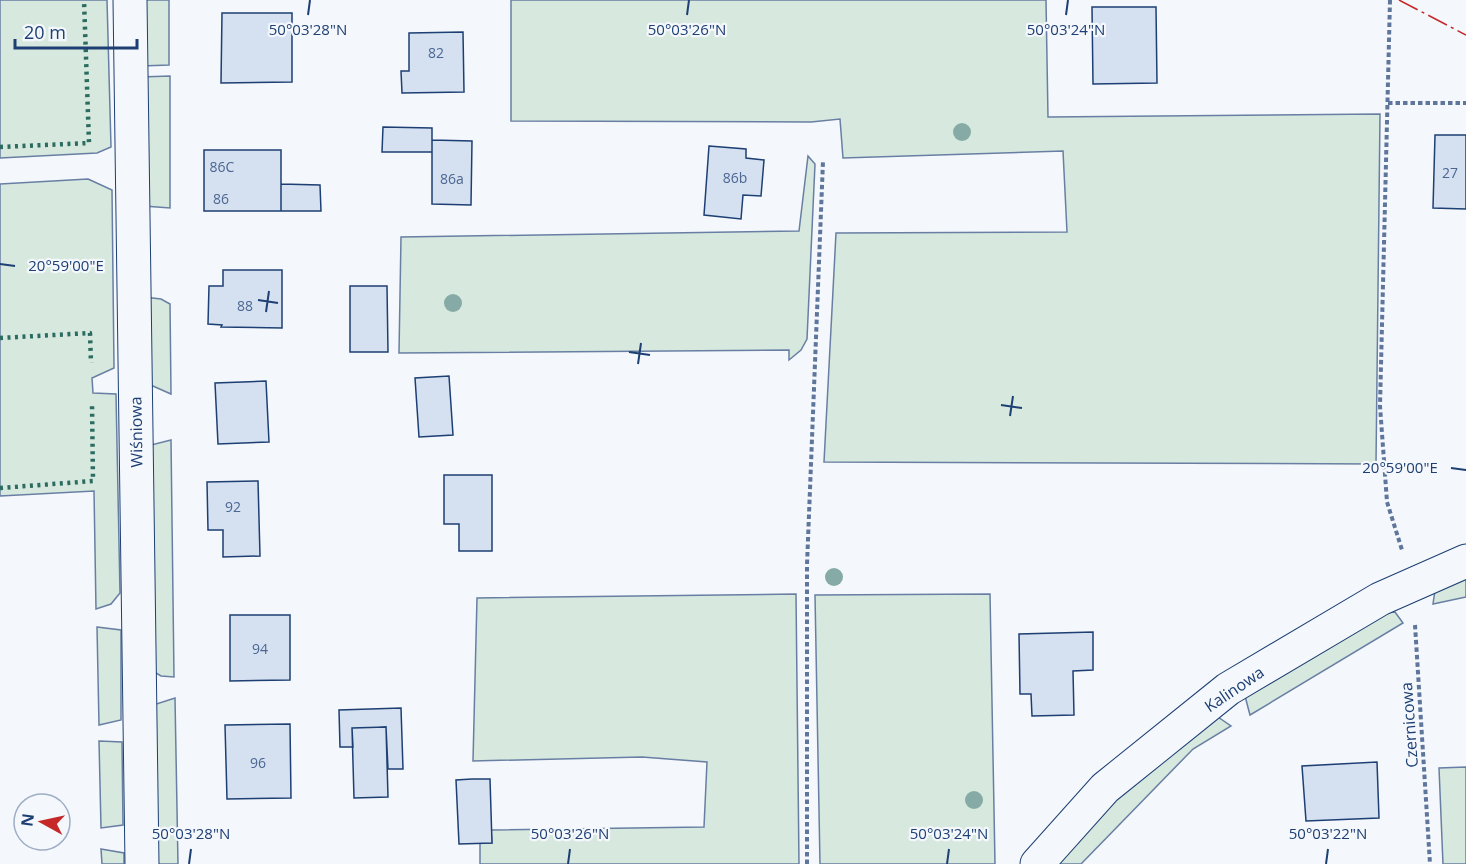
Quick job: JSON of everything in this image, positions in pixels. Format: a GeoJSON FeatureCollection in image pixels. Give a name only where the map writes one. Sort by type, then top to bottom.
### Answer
{"type":"FeatureCollection","features":[{"type":"Feature","properties":{"kind":"street","name":"Wiśniowa"},"geometry":{"type":"LineString","coordinates":[[130,0],[142,864]]}},
{"type":"Feature","properties":{"kind":"street","name":"Kalinowa"},"geometry":{"type":"LineString","coordinates":[[1037,864],[1105,788],[1228,689],[1380,599],[1466,561]]}},
{"type":"Feature","properties":{"kind":"path","name":"Czernicowa"},"geometry":{"type":"LineString","coordinates":[[1390,0],[1380,406],[1387,502],[1412,585],[1430,864]]}},
{"type":"Feature","properties":{"kind":"path"},"geometry":{"type":"LineString","coordinates":[[1388,103],[1466,103]]}},
{"type":"Feature","properties":{"kind":"path"},"geometry":{"type":"LineString","coordinates":[[807,864],[807,565],[823,160]]}},
{"type":"Feature","properties":{"kind":"shaded area"},"geometry":{"type":"Polygon","coordinates":[[[0,0],[107,0],[111,147],[97,153],[0,158],[0,0]]]}},
{"type":"Feature","properties":{"kind":"shaded area"},"geometry":{"type":"Polygon","coordinates":[[[140,0],[169,0],[169,65],[141,66],[140,0]]]}},
{"type":"Feature","properties":{"kind":"shaded area"},"geometry":{"type":"Polygon","coordinates":[[[511,0],[1046,0],[1048,117],[1380,114],[1376,464],[824,462],[836,233],[1067,232],[1063,151],[843,158],[840,119],[811,122],[511,121],[511,0]]]}},
{"type":"Feature","properties":{"kind":"shaded area"},"geometry":{"type":"Polygon","coordinates":[[[170,76],[170,208],[144,206],[140,77],[170,76]]]}},
{"type":"Feature","properties":{"kind":"shaded area"},"geometry":{"type":"Polygon","coordinates":[[[808,156],[815,164],[807,339],[801,350],[789,360],[789,350],[399,353],[401,237],[799,231],[808,156]]]}},
{"type":"Feature","properties":{"kind":"shaded area"},"geometry":{"type":"Polygon","coordinates":[[[88,179],[112,190],[114,368],[92,378],[93,393],[116,394],[120,593],[111,604],[96,609],[94,491],[0,496],[0,184],[88,179]]]}},
{"type":"Feature","properties":{"kind":"shaded area"},"geometry":{"type":"Polygon","coordinates":[[[144,297],[161,299],[170,304],[171,394],[146,383],[144,297]]]}},
{"type":"Feature","properties":{"kind":"shaded area"},"geometry":{"type":"Polygon","coordinates":[[[171,440],[174,677],[161,676],[151,670],[147,446],[171,440]]]}},
{"type":"Feature","properties":{"kind":"shaded area"},"geometry":{"type":"Polygon","coordinates":[[[1466,573],[1466,597],[1433,604],[1435,590],[1466,573]]]}},
{"type":"Feature","properties":{"kind":"shaded area"},"geometry":{"type":"Polygon","coordinates":[[[796,594],[799,864],[480,864],[480,843],[492,843],[491,830],[704,827],[707,762],[642,757],[473,761],[477,598],[796,594]]]}},
{"type":"Feature","properties":{"kind":"shaded area"},"geometry":{"type":"Polygon","coordinates":[[[990,594],[995,864],[820,864],[815,595],[990,594]]]}},
{"type":"Feature","properties":{"kind":"shaded area"},"geometry":{"type":"Polygon","coordinates":[[[1395,612],[1403,623],[1250,715],[1245,696],[1384,613],[1395,612]]]}},
{"type":"Feature","properties":{"kind":"shaded area"},"geometry":{"type":"Polygon","coordinates":[[[97,627],[121,630],[121,720],[99,725],[97,627]]]}},
{"type":"Feature","properties":{"kind":"shaded area"},"geometry":{"type":"Polygon","coordinates":[[[175,698],[178,864],[152,864],[150,706],[175,698]]]}},
{"type":"Feature","properties":{"kind":"shaded area"},"geometry":{"type":"Polygon","coordinates":[[[1215,715],[1231,726],[1193,749],[1081,864],[1048,864],[1089,820],[1215,715]]]}},
{"type":"Feature","properties":{"kind":"shaded area"},"geometry":{"type":"Polygon","coordinates":[[[99,741],[122,742],[123,825],[101,828],[99,741]]]}},
{"type":"Feature","properties":{"kind":"shaded area"},"geometry":{"type":"Polygon","coordinates":[[[1466,767],[1466,864],[1443,864],[1439,768],[1466,767]]]}},
{"type":"Feature","properties":{"kind":"shaded area"},"geometry":{"type":"Polygon","coordinates":[[[101,849],[124,853],[124,864],[102,864],[101,849]]]}},
{"type":"Feature","properties":{"kind":"building"},"geometry":{"type":"Polygon","coordinates":[[[1092,7],[1156,7],[1157,83],[1093,84],[1092,7]]]}},
{"type":"Feature","properties":{"kind":"building"},"geometry":{"type":"Polygon","coordinates":[[[222,13],[292,13],[292,82],[221,83],[222,13]]]}},
{"type":"Feature","properties":{"kind":"building"},"geometry":{"type":"Polygon","coordinates":[[[463,32],[464,92],[402,93],[401,71],[409,71],[409,33],[463,32]]]}},
{"type":"Feature","properties":{"kind":"building"},"geometry":{"type":"Polygon","coordinates":[[[383,127],[432,128],[432,152],[382,152],[383,127]]]}},
{"type":"Feature","properties":{"kind":"building"},"geometry":{"type":"Polygon","coordinates":[[[1435,135],[1466,135],[1466,209],[1433,208],[1435,135]]]}},
{"type":"Feature","properties":{"kind":"building"},"geometry":{"type":"Polygon","coordinates":[[[432,140],[472,141],[471,205],[432,204],[432,140]]]}},
{"type":"Feature","properties":{"kind":"building"},"geometry":{"type":"Polygon","coordinates":[[[709,146],[746,149],[746,158],[764,160],[761,196],[743,195],[741,219],[704,215],[709,146]]]}},
{"type":"Feature","properties":{"kind":"building"},"geometry":{"type":"Polygon","coordinates":[[[204,150],[281,150],[281,211],[204,211],[204,150]]]}},
{"type":"Feature","properties":{"kind":"building"},"geometry":{"type":"Polygon","coordinates":[[[281,184],[320,185],[321,211],[281,211],[281,184]]]}},
{"type":"Feature","properties":{"kind":"building"},"geometry":{"type":"Polygon","coordinates":[[[223,270],[282,270],[282,328],[221,327],[222,325],[208,324],[209,286],[223,286],[223,270]]]}},
{"type":"Feature","properties":{"kind":"building"},"geometry":{"type":"Polygon","coordinates":[[[350,286],[387,286],[388,352],[350,352],[350,286]]]}},
{"type":"Feature","properties":{"kind":"building"},"geometry":{"type":"Polygon","coordinates":[[[449,376],[453,435],[419,437],[415,378],[449,376]]]}},
{"type":"Feature","properties":{"kind":"building"},"geometry":{"type":"Polygon","coordinates":[[[266,381],[269,442],[218,444],[215,383],[266,381]]]}},
{"type":"Feature","properties":{"kind":"building"},"geometry":{"type":"Polygon","coordinates":[[[444,475],[492,475],[492,551],[459,551],[459,524],[444,524],[444,475]]]}},
{"type":"Feature","properties":{"kind":"building"},"geometry":{"type":"Polygon","coordinates":[[[258,481],[260,556],[223,557],[223,530],[208,530],[207,482],[258,481]]]}},
{"type":"Feature","properties":{"kind":"building"},"geometry":{"type":"Polygon","coordinates":[[[230,615],[290,615],[290,680],[230,681],[230,615]]]}},
{"type":"Feature","properties":{"kind":"building"},"geometry":{"type":"Polygon","coordinates":[[[1093,632],[1093,670],[1073,671],[1074,715],[1032,716],[1031,694],[1020,694],[1019,634],[1093,632]]]}},
{"type":"Feature","properties":{"kind":"building"},"geometry":{"type":"Polygon","coordinates":[[[401,708],[403,769],[388,769],[386,727],[352,728],[353,747],[340,747],[339,710],[401,708]]]}},
{"type":"Feature","properties":{"kind":"building"},"geometry":{"type":"Polygon","coordinates":[[[290,724],[291,798],[227,799],[225,725],[290,724]]]}},
{"type":"Feature","properties":{"kind":"building"},"geometry":{"type":"Polygon","coordinates":[[[386,727],[388,797],[354,798],[352,728],[386,727]]]}},
{"type":"Feature","properties":{"kind":"building"},"geometry":{"type":"Polygon","coordinates":[[[1377,762],[1379,818],[1306,821],[1302,766],[1377,762]]]}},
{"type":"Feature","properties":{"kind":"building"},"geometry":{"type":"Polygon","coordinates":[[[490,779],[492,843],[459,844],[456,780],[490,779]]]}},
{"type":"Feature","properties":{"kind":"hedge"},"geometry":{"type":"LineString","coordinates":[[0,147],[89,143],[84,0]]}},
{"type":"Feature","properties":{"kind":"hedge"},"geometry":{"type":"LineString","coordinates":[[0,338],[90,333],[91,363]]}},
{"type":"Feature","properties":{"kind":"hedge"},"geometry":{"type":"LineString","coordinates":[[0,488],[93,481],[92,403]]}},
{"type":"Feature","properties":{"kind":"power"},"geometry":{"type":"LineString","coordinates":[[1399,0],[1466,35]]}}]}
